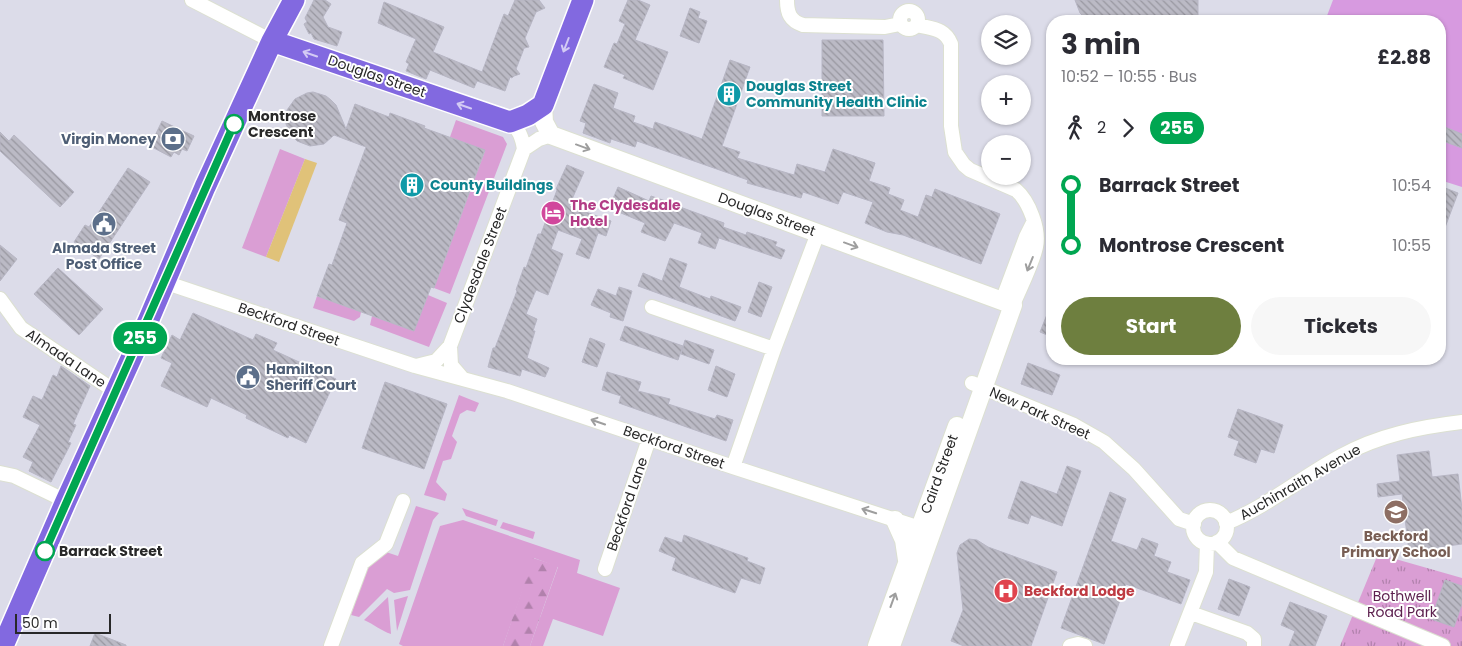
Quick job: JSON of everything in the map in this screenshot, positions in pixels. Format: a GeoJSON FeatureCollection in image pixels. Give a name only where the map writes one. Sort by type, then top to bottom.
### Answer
{"type":"FeatureCollection","features":[{"type":"Feature","properties":{"kind":"main road"},"geometry":{"type":"LineString","coordinates":[[3,646],[272,41],[294,0]]}},
{"type":"Feature","properties":{"kind":"main road"},"geometry":{"type":"LineString","coordinates":[[510,122],[528,115],[542,105],[583,0]]}},
{"type":"Feature","properties":{"kind":"main road","name":"Douglas Street"},"geometry":{"type":"LineString","coordinates":[[272,41],[510,122]]}},
{"type":"Feature","properties":{"kind":"street"},"geometry":{"type":"LineString","coordinates":[[192,0],[272,41]]}},
{"type":"Feature","properties":{"kind":"street"},"geometry":{"type":"LineString","coordinates":[[787,0],[787,12],[792,20],[804,25],[885,27],[900,24],[907,30],[917,25],[940,30],[948,37],[951,44],[951,126],[953,146],[958,159],[970,170],[1022,194],[1029,206],[1034,221],[1026,237],[1007,303]]}},
{"type":"Feature","properties":{"kind":"street"},"geometry":{"type":"LineString","coordinates":[[510,122],[522,136],[524,149],[539,139],[551,135],[544,122],[542,105]]}},
{"type":"Feature","properties":{"kind":"street","name":"Douglas Street"},"geometry":{"type":"LineString","coordinates":[[551,135],[1007,303]]}},
{"type":"Feature","properties":{"kind":"street","name":"Clydesdale Street"},"geometry":{"type":"LineString","coordinates":[[450,346],[524,149]]}},
{"type":"Feature","properties":{"kind":"street"},"geometry":{"type":"LineString","coordinates":[[733,467],[774,349],[818,233]]}},
{"type":"Feature","properties":{"kind":"street","name":"Beckford Street"},"geometry":{"type":"LineString","coordinates":[[164,282],[415,366],[507,391],[926,530]]}},
{"type":"Feature","properties":{"kind":"street","name":"Almada Lane"},"geometry":{"type":"LineString","coordinates":[[0,299],[22,328],[116,392]]}},
{"type":"Feature","properties":{"kind":"street","name":"Caird Street"},"geometry":{"type":"LineString","coordinates":[[891,646],[926,530],[1007,303]]}},
{"type":"Feature","properties":{"kind":"street"},"geometry":{"type":"LineString","coordinates":[[652,306],[774,349]]}},
{"type":"Feature","properties":{"kind":"street"},"geometry":{"type":"LineString","coordinates":[[415,366],[436,361],[450,346]]}},
{"type":"Feature","properties":{"kind":"street"},"geometry":{"type":"LineString","coordinates":[[450,346],[451,365],[463,379]]}},
{"type":"Feature","properties":{"kind":"street","name":"New Park Street"},"geometry":{"type":"LineString","coordinates":[[978,385],[1074,424],[1104,442],[1134,468],[1179,519],[1194,524]]}},
{"type":"Feature","properties":{"kind":"street","name":"Auchinraith Avenue"},"geometry":{"type":"LineString","coordinates":[[1226,523],[1247,515],[1360,446],[1390,435],[1462,422]]}},
{"type":"Feature","properties":{"kind":"street","name":"Beckford Lane"},"geometry":{"type":"LineString","coordinates":[[605,569],[649,439]]}},
{"type":"Feature","properties":{"kind":"street"},"geometry":{"type":"LineString","coordinates":[[0,473],[14,476],[66,501]]}},
{"type":"Feature","properties":{"kind":"street"},"geometry":{"type":"LineString","coordinates":[[331,646],[362,563],[386,544],[403,501]]}},
{"type":"Feature","properties":{"kind":"street"},"geometry":{"type":"LineString","coordinates":[[1177,646],[1206,572],[1212,543],[1225,534],[1226,523],[1219,514],[1208,511],[1200,514],[1194,524],[1194,532],[1197,538],[1212,543],[1233,558],[1444,646]]}},
{"type":"Feature","properties":{"kind":"street"},"geometry":{"type":"LineString","coordinates":[[895,520],[904,540],[907,563]]}},
{"type":"Feature","properties":{"kind":"street","name":"Caird Street"},"geometry":{"type":"LineString","coordinates":[[877,646],[907,563],[926,530]]}},
{"type":"Feature","properties":{"kind":"street"},"geometry":{"type":"LineString","coordinates":[[1191,613],[1248,633],[1254,639],[1254,646]]}},
{"type":"Feature","properties":{"kind":"street"},"geometry":{"type":"LineString","coordinates":[[1070,646],[1078,644],[1084,646]]}},
{"type":"Feature","properties":{"kind":"green space"},"geometry":{"type":"Polygon","coordinates":[[[456,120],[503,137],[507,144],[450,294],[434,288],[485,151],[450,137],[456,120]]]}},
{"type":"Feature","properties":{"kind":"green space"},"geometry":{"type":"Polygon","coordinates":[[[280,149],[305,159],[266,257],[242,248],[280,149]]]}},
{"type":"Feature","properties":{"kind":"green space"},"geometry":{"type":"Polygon","coordinates":[[[428,295],[447,303],[429,347],[370,325],[372,316],[414,331],[428,295]]]}},
{"type":"Feature","properties":{"kind":"green space"},"geometry":{"type":"Polygon","coordinates":[[[317,296],[361,312],[360,317],[354,321],[313,308],[317,296]]]}},
{"type":"Feature","properties":{"kind":"green space"},"geometry":{"type":"Polygon","coordinates":[[[459,395],[479,403],[475,412],[467,410],[460,414],[452,436],[457,442],[451,459],[443,461],[436,482],[447,494],[445,501],[424,495],[459,395]]]}},
{"type":"Feature","properties":{"kind":"green space"},"geometry":{"type":"Polygon","coordinates":[[[416,506],[439,513],[433,520],[410,590],[394,593],[387,589],[359,617],[351,615],[367,566],[386,552],[398,556],[416,506]]]}},
{"type":"Feature","properties":{"kind":"green space"},"geometry":{"type":"Polygon","coordinates":[[[462,508],[498,520],[496,526],[466,516],[462,508]]]}},
{"type":"Feature","properties":{"kind":"green space"},"geometry":{"type":"Polygon","coordinates":[[[463,520],[580,560],[577,573],[620,588],[603,636],[553,619],[543,646],[530,646],[558,567],[534,558],[503,646],[403,646],[399,644],[440,526],[463,520]]]}},
{"type":"Feature","properties":{"kind":"green space"},"geometry":{"type":"Polygon","coordinates":[[[503,522],[535,532],[533,539],[500,528],[503,522]]]}},
{"type":"Feature","properties":{"kind":"green space","name":"Bothwell Road Park"},"geometry":{"type":"Polygon","coordinates":[[[1378,554],[1462,578],[1462,646],[1340,646],[1378,554]]]}},
{"type":"Feature","properties":{"kind":"green space"},"geometry":{"type":"Polygon","coordinates":[[[533,558],[558,566],[530,646],[503,646],[533,558]]]}},
{"type":"Feature","properties":{"kind":"green space"},"geometry":{"type":"Polygon","coordinates":[[[408,596],[397,631],[394,600],[408,596]]]}},
{"type":"Feature","properties":{"kind":"green space"},"geometry":{"type":"Polygon","coordinates":[[[388,597],[391,634],[364,620],[388,597]]]}},
{"type":"Feature","properties":{"kind":"shaded area"},"geometry":{"type":"Polygon","coordinates":[[[1333,0],[1462,0],[1462,187],[1446,182],[1446,15],[1327,15],[1333,0]]]}},
{"type":"Feature","properties":{"kind":"shaded area"},"geometry":{"type":"Polygon","coordinates":[[[305,159],[317,163],[279,262],[266,257],[305,159]]]}},
{"type":"Feature","properties":{"kind":"building"},"geometry":{"type":"Polygon","coordinates":[[[314,0],[325,0],[331,4],[323,17],[328,27],[342,32],[337,46],[314,39],[304,24],[307,22],[305,18],[314,0]]]}},
{"type":"Feature","properties":{"kind":"building"},"geometry":{"type":"Polygon","coordinates":[[[515,0],[539,0],[545,8],[536,12],[525,38],[529,47],[524,48],[516,69],[520,74],[512,78],[510,77],[505,91],[477,81],[474,88],[430,70],[426,79],[406,71],[409,64],[406,62],[416,39],[378,23],[384,2],[444,27],[433,52],[482,72],[504,14],[508,16],[515,0]]]}},
{"type":"Feature","properties":{"kind":"building"},"geometry":{"type":"Polygon","coordinates":[[[628,0],[638,0],[650,5],[635,40],[668,52],[653,90],[623,78],[625,75],[604,67],[614,43],[617,44],[625,24],[619,21],[628,0]]]}},
{"type":"Feature","properties":{"kind":"building"},"geometry":{"type":"Polygon","coordinates":[[[1075,0],[1198,0],[1198,15],[1082,15],[1075,0]]]}},
{"type":"Feature","properties":{"kind":"building"},"geometry":{"type":"Polygon","coordinates":[[[690,8],[700,12],[698,18],[707,21],[699,43],[680,36],[690,8]]]}},
{"type":"Feature","properties":{"kind":"building"},"geometry":{"type":"Polygon","coordinates":[[[822,40],[883,40],[884,116],[822,116],[822,40]]]}},
{"type":"Feature","properties":{"kind":"building"},"geometry":{"type":"Polygon","coordinates":[[[730,60],[750,67],[722,146],[740,152],[737,158],[794,175],[797,164],[825,172],[833,149],[875,163],[869,181],[890,188],[888,194],[904,200],[900,210],[918,217],[926,195],[932,197],[935,189],[1000,214],[981,264],[865,223],[873,202],[843,192],[838,204],[803,192],[801,198],[747,183],[748,180],[637,141],[635,147],[611,139],[610,143],[583,133],[586,123],[580,121],[594,84],[618,93],[613,108],[635,116],[633,122],[653,129],[655,122],[702,139],[730,60]]]}},
{"type":"Feature","properties":{"kind":"building","name":"County Buildings"},"geometry":{"type":"Polygon","coordinates":[[[313,92],[326,96],[336,105],[346,129],[355,104],[389,117],[390,113],[425,126],[424,128],[485,150],[434,288],[431,287],[414,331],[317,296],[329,264],[332,265],[347,223],[339,220],[366,147],[334,135],[324,144],[310,146],[297,141],[292,136],[286,124],[287,110],[295,99],[313,92]]]}},
{"type":"Feature","properties":{"kind":"building","name":"Virgin Money"},"geometry":{"type":"Polygon","coordinates":[[[162,121],[194,136],[187,151],[182,149],[179,155],[174,152],[171,157],[150,146],[162,121]]]}},
{"type":"Feature","properties":{"kind":"building"},"geometry":{"type":"Polygon","coordinates":[[[1446,127],[1462,134],[1462,148],[1446,142],[1446,127]]]}},
{"type":"Feature","properties":{"kind":"building"},"geometry":{"type":"Polygon","coordinates":[[[0,132],[9,141],[14,135],[74,192],[60,207],[0,151],[0,132]]]}},
{"type":"Feature","properties":{"kind":"building"},"geometry":{"type":"Polygon","coordinates":[[[567,165],[584,172],[569,206],[611,221],[606,236],[598,233],[589,259],[576,254],[582,239],[558,230],[551,249],[563,254],[548,295],[536,290],[526,314],[537,319],[527,358],[549,368],[545,377],[522,369],[520,376],[488,367],[493,348],[495,348],[517,291],[524,267],[526,268],[538,234],[541,234],[556,189],[567,165]]]}},
{"type":"Feature","properties":{"kind":"building"},"geometry":{"type":"Polygon","coordinates":[[[128,168],[150,182],[99,259],[74,242],[85,225],[89,227],[128,168]]]}},
{"type":"Feature","properties":{"kind":"building"},"geometry":{"type":"Polygon","coordinates":[[[618,187],[649,201],[651,196],[680,206],[724,223],[723,227],[746,235],[747,232],[777,242],[775,246],[785,250],[781,259],[719,238],[715,249],[698,243],[702,233],[674,223],[665,241],[641,232],[645,223],[609,208],[618,187]]]}},
{"type":"Feature","properties":{"kind":"building"},"geometry":{"type":"Polygon","coordinates":[[[1446,188],[1458,193],[1446,225],[1446,188]]]}},
{"type":"Feature","properties":{"kind":"building"},"geometry":{"type":"Polygon","coordinates":[[[0,245],[17,259],[0,281],[0,245]]]}},
{"type":"Feature","properties":{"kind":"building"},"geometry":{"type":"Polygon","coordinates":[[[670,258],[687,264],[679,287],[710,299],[711,296],[741,307],[735,321],[638,286],[643,273],[662,281],[670,258]]]}},
{"type":"Feature","properties":{"kind":"building"},"geometry":{"type":"Polygon","coordinates":[[[58,268],[103,309],[79,335],[34,294],[58,268]]]}},
{"type":"Feature","properties":{"kind":"building"},"geometry":{"type":"Polygon","coordinates":[[[759,282],[772,287],[761,317],[748,312],[759,282]]]}},
{"type":"Feature","properties":{"kind":"building"},"geometry":{"type":"Polygon","coordinates":[[[619,287],[632,291],[623,321],[610,317],[611,313],[591,305],[598,289],[616,296],[619,287]]]}},
{"type":"Feature","properties":{"kind":"building","name":"Hamilton Sheriff Court"},"geometry":{"type":"Polygon","coordinates":[[[193,313],[253,340],[256,334],[277,343],[273,350],[336,379],[306,443],[289,435],[288,438],[246,418],[247,415],[211,398],[207,407],[161,386],[172,363],[161,358],[172,335],[180,340],[193,313]]]}},
{"type":"Feature","properties":{"kind":"building"},"geometry":{"type":"Polygon","coordinates":[[[1046,317],[1046,334],[1040,332],[1046,317]]]}},
{"type":"Feature","properties":{"kind":"building"},"geometry":{"type":"Polygon","coordinates":[[[625,326],[683,346],[678,360],[620,340],[625,326]]]}},
{"type":"Feature","properties":{"kind":"building"},"geometry":{"type":"Polygon","coordinates":[[[590,338],[605,344],[597,367],[582,362],[590,338]]]}},
{"type":"Feature","properties":{"kind":"building"},"geometry":{"type":"Polygon","coordinates":[[[685,340],[714,350],[709,364],[681,354],[685,340]]]}},
{"type":"Feature","properties":{"kind":"building"},"geometry":{"type":"Polygon","coordinates":[[[1028,363],[1060,375],[1052,395],[1021,384],[1028,363]]]}},
{"type":"Feature","properties":{"kind":"building"},"geometry":{"type":"Polygon","coordinates":[[[61,366],[90,386],[73,424],[76,425],[68,442],[71,443],[51,482],[29,471],[33,462],[23,457],[40,425],[23,417],[33,396],[42,400],[53,375],[57,377],[61,366]]]}},
{"type":"Feature","properties":{"kind":"building"},"geometry":{"type":"Polygon","coordinates":[[[716,366],[735,374],[727,397],[708,390],[716,366]]]}},
{"type":"Feature","properties":{"kind":"building"},"geometry":{"type":"Polygon","coordinates":[[[607,372],[641,382],[638,391],[670,399],[668,404],[715,419],[717,415],[733,420],[726,441],[619,403],[621,396],[602,390],[607,372]]]}},
{"type":"Feature","properties":{"kind":"building"},"geometry":{"type":"Polygon","coordinates":[[[385,382],[447,404],[424,469],[362,448],[385,382]]]}},
{"type":"Feature","properties":{"kind":"building"},"geometry":{"type":"Polygon","coordinates":[[[1238,409],[1283,425],[1274,453],[1261,449],[1256,463],[1234,455],[1239,441],[1228,437],[1238,409]]]}},
{"type":"Feature","properties":{"kind":"building"},"geometry":{"type":"Polygon","coordinates":[[[1429,451],[1432,477],[1458,474],[1462,509],[1462,544],[1409,551],[1402,494],[1378,497],[1377,484],[1400,481],[1397,455],[1429,451]]]}},
{"type":"Feature","properties":{"kind":"building"},"geometry":{"type":"Polygon","coordinates":[[[1067,466],[1081,471],[1062,526],[1031,515],[1028,524],[1008,518],[1021,481],[1057,494],[1067,466]]]}},
{"type":"Feature","properties":{"kind":"building"},"geometry":{"type":"Polygon","coordinates":[[[1110,492],[1126,499],[1111,541],[1137,550],[1142,538],[1158,544],[1154,556],[1171,562],[1167,572],[1190,580],[1181,604],[1126,584],[1104,644],[1061,628],[1110,492]]]}},
{"type":"Feature","properties":{"kind":"building"},"geometry":{"type":"Polygon","coordinates":[[[684,535],[748,558],[747,561],[765,568],[760,584],[741,578],[735,593],[672,570],[676,558],[659,551],[665,537],[682,543],[684,535]]]}},
{"type":"Feature","properties":{"kind":"building","name":"Beckford Lodge"},"geometry":{"type":"Polygon","coordinates":[[[969,539],[977,540],[988,547],[1057,572],[1031,646],[964,646],[951,641],[963,610],[957,553],[960,545],[969,539]]]}},
{"type":"Feature","properties":{"kind":"building"},"geometry":{"type":"Polygon","coordinates":[[[1229,579],[1250,587],[1239,616],[1218,609],[1229,579]]]}},
{"type":"Feature","properties":{"kind":"building"},"geometry":{"type":"Polygon","coordinates":[[[1445,580],[1462,586],[1462,604],[1454,627],[1431,619],[1445,580]]]}},
{"type":"Feature","properties":{"kind":"building"},"geometry":{"type":"Polygon","coordinates":[[[1290,602],[1327,616],[1315,646],[1289,646],[1295,631],[1281,625],[1290,602]]]}},
{"type":"Feature","properties":{"kind":"building"},"geometry":{"type":"Polygon","coordinates":[[[95,633],[126,645],[126,646],[90,646],[95,633]]]}},
{"type":"Feature","properties":{"kind":"bus line","name":"255"},"geometry":{"type":"LineString","coordinates":[[45,551],[234,124]]}},
{"type":"Feature","properties":{"kind":"place","name":"Douglas Street Community Health Clinic"},"geometry":{"type":"Point","coordinates":[729,94]}},
{"type":"Feature","properties":{"kind":"place","name":"Montrose Crescent"},"geometry":{"type":"Point","coordinates":[234,124]}},
{"type":"Feature","properties":{"kind":"place","name":"Virgin Money"},"geometry":{"type":"Point","coordinates":[173,139]}},
{"type":"Feature","properties":{"kind":"place","name":"County Buildings"},"geometry":{"type":"Point","coordinates":[412,185]}},
{"type":"Feature","properties":{"kind":"place","name":"The Clydesdale Hotel"},"geometry":{"type":"Point","coordinates":[553,213]}},
{"type":"Feature","properties":{"kind":"place","name":"Almada Street Post Office"},"geometry":{"type":"Point","coordinates":[104,224]}},
{"type":"Feature","properties":{"kind":"place","name":"Hamilton Sheriff Court"},"geometry":{"type":"Point","coordinates":[248,377]}},
{"type":"Feature","properties":{"kind":"place","name":"Beckford Primary School"},"geometry":{"type":"Point","coordinates":[1396,512]}},
{"type":"Feature","properties":{"kind":"place","name":"Barrack Street"},"geometry":{"type":"Point","coordinates":[45,551]}},
{"type":"Feature","properties":{"kind":"place","name":"Beckford Lodge"},"geometry":{"type":"Point","coordinates":[1006,591]}}]}
